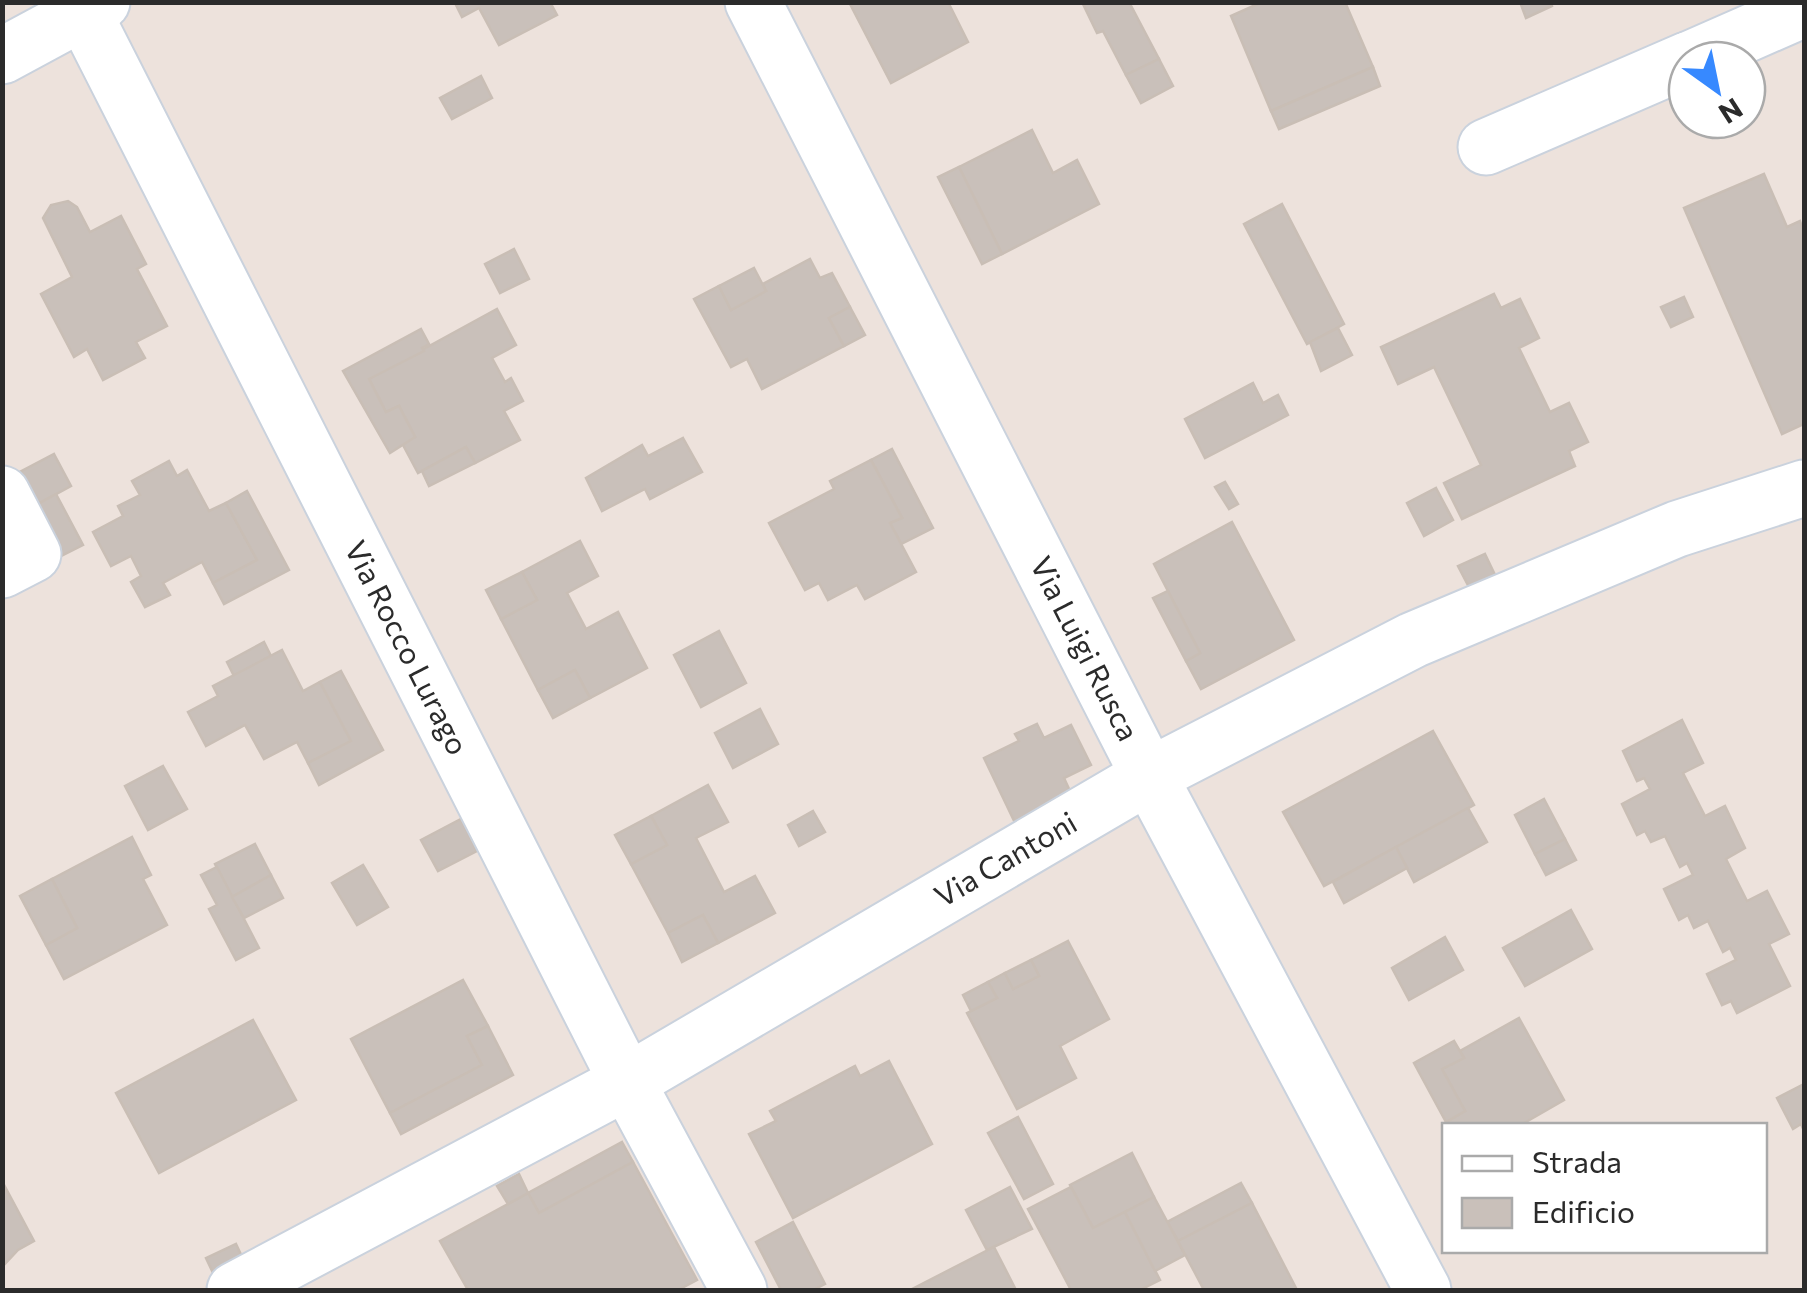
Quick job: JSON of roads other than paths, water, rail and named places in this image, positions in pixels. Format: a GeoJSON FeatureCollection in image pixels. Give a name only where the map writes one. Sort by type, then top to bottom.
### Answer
{"type":"FeatureCollection","features":[{"type":"Feature","properties":{"kind":"street","name":"Via Luigi Rusca"},"geometry":{"type":"LineString","coordinates":[[753,2],[1148,776],[1424,1290]]}},
{"type":"Feature","properties":{"kind":"street"},"geometry":{"type":"LineString","coordinates":[[2,56],[88,6]]}},
{"type":"Feature","properties":{"kind":"street","name":"Via Rocco Lurago"},"geometry":{"type":"LineString","coordinates":[[88,6],[627,1082],[738,1290]]}},
{"type":"Feature","properties":{"kind":"street"},"geometry":{"type":"LineString","coordinates":[[1733,40],[1804,9]]}},
{"type":"Feature","properties":{"kind":"street"},"geometry":{"type":"LineString","coordinates":[[1486,147],[1667,69]]}},
{"type":"Feature","properties":{"kind":"street","name":"Via Cantoni"},"geometry":{"type":"LineString","coordinates":[[235,1290],[627,1082],[1148,776],[1413,640],[1677,529],[1804,488]]}},
{"type":"Feature","properties":{"kind":"street"},"geometry":{"type":"LineString","coordinates":[[2,494],[33,554],[2,570]]}}]}
